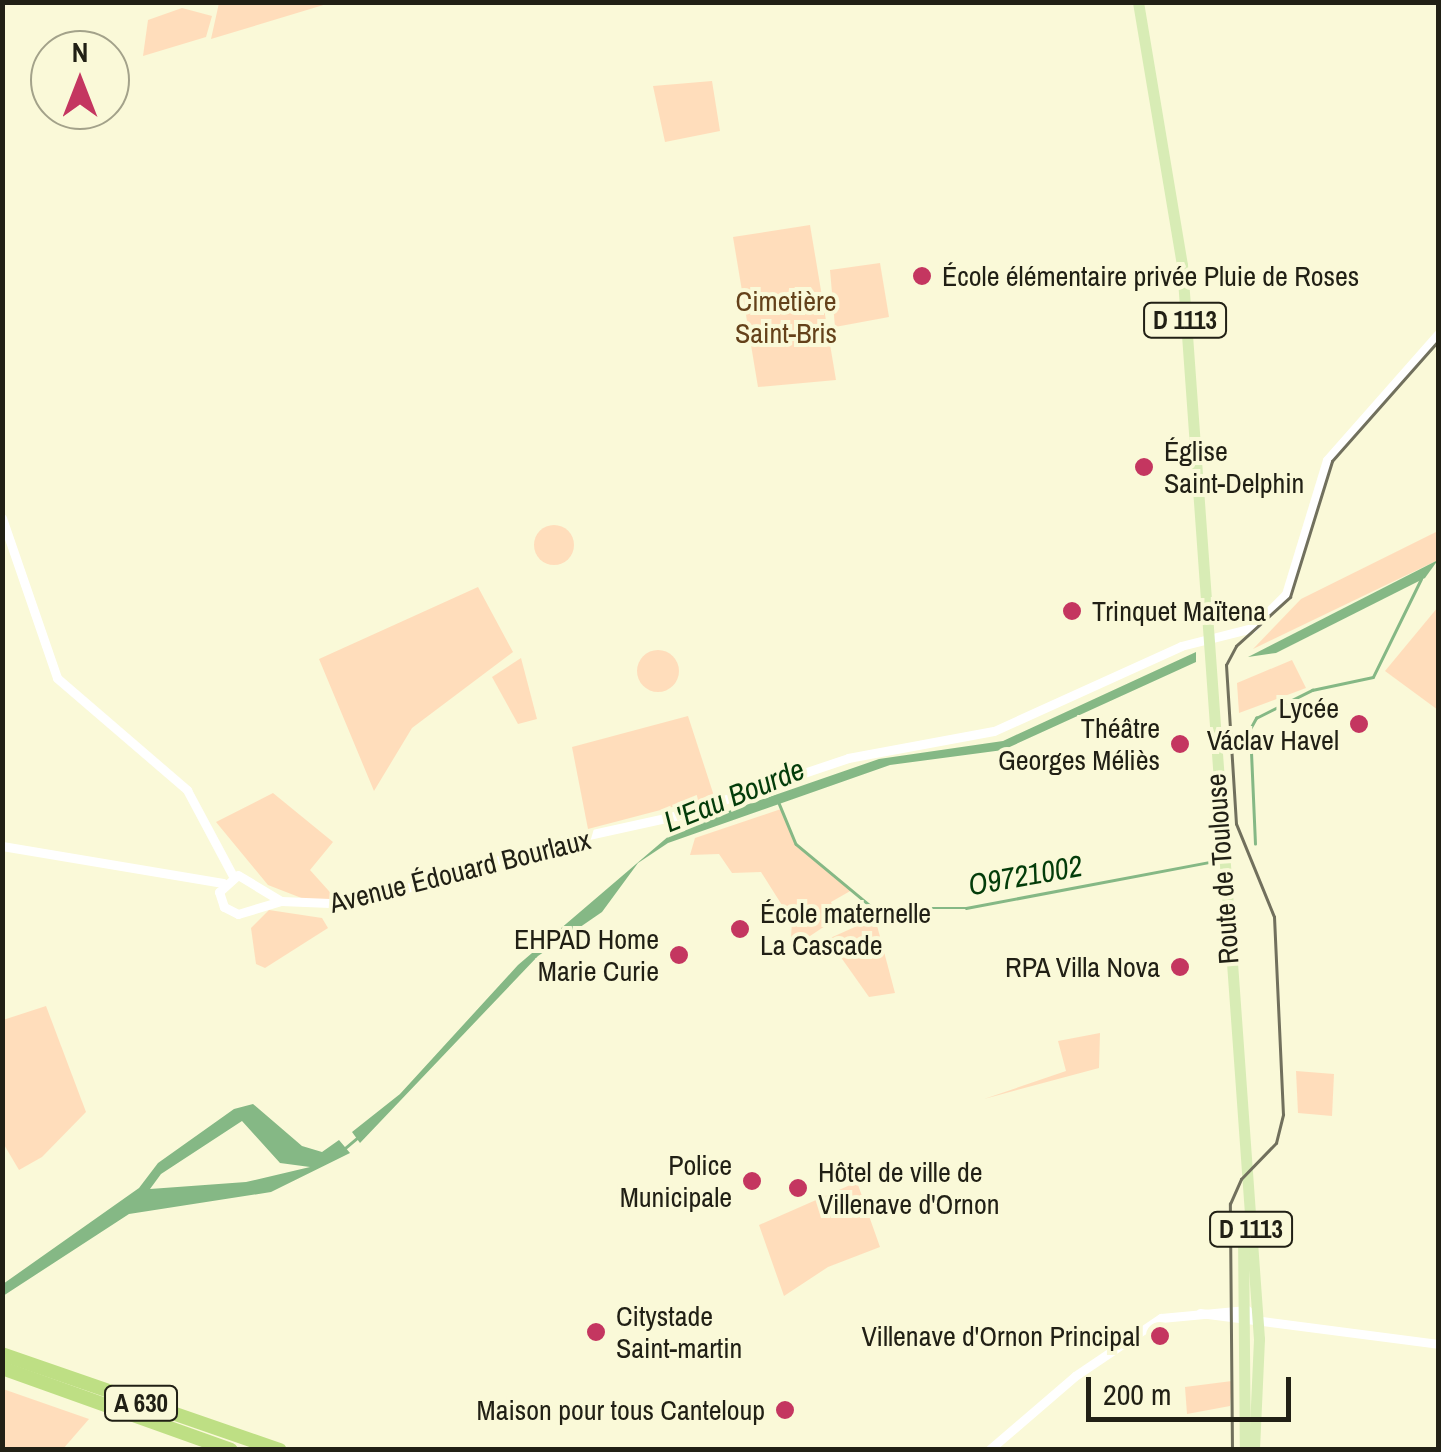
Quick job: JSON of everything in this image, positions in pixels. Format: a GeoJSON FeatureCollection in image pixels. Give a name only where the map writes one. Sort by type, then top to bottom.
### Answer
{"type":"FeatureCollection","features":[{"type":"Feature","properties":{"kind":"highway","name":"A 630"},"geometry":{"type":"LineString","coordinates":[[2,1354],[280,1450]]}},
{"type":"Feature","properties":{"kind":"highway","name":"A 630"},"geometry":{"type":"LineString","coordinates":[[2,1370],[231,1450]]}},
{"type":"Feature","properties":{"kind":"main road","name":"Route de Toulouse"},"geometry":{"type":"LineString","coordinates":[[1138,2],[1182,265],[1251,1316]]}},
{"type":"Feature","properties":{"kind":"main road","name":"D 1113"},"geometry":{"type":"LineString","coordinates":[[1245,1450],[1251,1316]]}},
{"type":"Feature","properties":{"kind":"main road","name":"D 1113"},"geometry":{"type":"LineString","coordinates":[[1251,1316],[1254,1450]]}},
{"type":"Feature","properties":{"kind":"street","name":"Avenue Édouard Bourlaux"},"geometry":{"type":"LineString","coordinates":[[254,906],[282,902],[354,904],[551,844],[666,819],[848,758],[994,730],[1205,640],[1240,634],[1276,609],[1327,460],[1438,334]]}},
{"type":"Feature","properties":{"kind":"street"},"geometry":{"type":"LineString","coordinates":[[2,518],[56,678],[187,790],[232,876],[257,888],[254,906],[232,913],[199,882]]}},
{"type":"Feature","properties":{"kind":"street"},"geometry":{"type":"LineString","coordinates":[[2,530],[38,623]]}},
{"type":"Feature","properties":{"kind":"street"},"geometry":{"type":"LineString","coordinates":[[2,846],[199,882],[223,882],[232,876]]}},
{"type":"Feature","properties":{"kind":"street"},"geometry":{"type":"LineString","coordinates":[[219,898],[223,882]]}},
{"type":"Feature","properties":{"kind":"street","name":"Avenue Édouard Bourlaux"},"geometry":{"type":"LineString","coordinates":[[257,888],[282,902]]}},
{"type":"Feature","properties":{"kind":"street"},"geometry":{"type":"LineString","coordinates":[[989,1450],[1134,1335],[1192,1312],[1251,1316],[1438,1344]]}},
{"type":"Feature","properties":{"kind":"green space"},"geometry":{"type":"Polygon","coordinates":[[[219,2],[330,3],[211,39],[219,2]]]}},
{"type":"Feature","properties":{"kind":"green space"},"geometry":{"type":"Polygon","coordinates":[[[182,8],[212,16],[206,37],[143,56],[148,20],[182,8]]]}},
{"type":"Feature","properties":{"kind":"green space"},"geometry":{"type":"Polygon","coordinates":[[[712,81],[720,131],[665,142],[653,86],[712,81]]]}},
{"type":"Feature","properties":{"kind":"green space","name":"Cimetière Saint-Bris"},"geometry":{"type":"Polygon","coordinates":[[[810,225],[836,380],[758,387],[733,237],[810,225]]]}},
{"type":"Feature","properties":{"kind":"green space"},"geometry":{"type":"Polygon","coordinates":[[[880,263],[889,317],[835,327],[830,270],[880,263]]]}},
{"type":"Feature","properties":{"kind":"green space"},"geometry":{"type":"Polygon","coordinates":[[[554,525],[568,531],[574,545],[568,559],[554,565],[540,559],[534,545],[540,531],[554,525]]]}},
{"type":"Feature","properties":{"kind":"green space"},"geometry":{"type":"Polygon","coordinates":[[[1438,531],[1438,560],[1253,649],[1301,599],[1438,531]]]}},
{"type":"Feature","properties":{"kind":"green space"},"geometry":{"type":"Polygon","coordinates":[[[478,587],[513,652],[412,728],[374,791],[319,659],[478,587]]]}},
{"type":"Feature","properties":{"kind":"green space"},"geometry":{"type":"Polygon","coordinates":[[[1438,607],[1438,710],[1385,671],[1438,607]]]}},
{"type":"Feature","properties":{"kind":"green space"},"geometry":{"type":"Polygon","coordinates":[[[658,650],[672,657],[679,671],[672,685],[658,692],[644,685],[637,671],[644,657],[658,650]]]}},
{"type":"Feature","properties":{"kind":"green space"},"geometry":{"type":"Polygon","coordinates":[[[521,658],[537,719],[518,724],[492,677],[521,658]]]}},
{"type":"Feature","properties":{"kind":"green space"},"geometry":{"type":"Polygon","coordinates":[[[1292,660],[1306,688],[1239,713],[1237,683],[1292,660]]]}},
{"type":"Feature","properties":{"kind":"green space"},"geometry":{"type":"Polygon","coordinates":[[[688,716],[714,796],[588,829],[572,747],[688,716]]]}},
{"type":"Feature","properties":{"kind":"green space"},"geometry":{"type":"Polygon","coordinates":[[[273,793],[333,842],[310,870],[337,900],[304,899],[268,885],[216,822],[273,793]]]}},
{"type":"Feature","properties":{"kind":"green space"},"geometry":{"type":"Polygon","coordinates":[[[781,809],[796,844],[852,890],[831,902],[837,918],[804,940],[791,938],[792,921],[761,872],[732,873],[719,854],[690,855],[695,838],[781,809]]]}},
{"type":"Feature","properties":{"kind":"green space"},"geometry":{"type":"Polygon","coordinates":[[[269,910],[322,918],[328,928],[265,968],[256,964],[251,928],[269,910]]]}},
{"type":"Feature","properties":{"kind":"green space"},"geometry":{"type":"Polygon","coordinates":[[[875,918],[895,993],[869,997],[828,939],[875,918]]]}},
{"type":"Feature","properties":{"kind":"green space"},"geometry":{"type":"Polygon","coordinates":[[[46,1006],[86,1112],[42,1157],[19,1170],[3,1143],[3,1020],[46,1006]]]}},
{"type":"Feature","properties":{"kind":"green space"},"geometry":{"type":"Polygon","coordinates":[[[1100,1033],[1099,1068],[984,1099],[1066,1071],[1058,1041],[1100,1033]]]}},
{"type":"Feature","properties":{"kind":"green space"},"geometry":{"type":"Polygon","coordinates":[[[1296,1071],[1334,1074],[1332,1116],[1298,1113],[1296,1071]]]}},
{"type":"Feature","properties":{"kind":"green space"},"geometry":{"type":"Polygon","coordinates":[[[857,1182],[880,1247],[828,1267],[784,1296],[759,1225],[857,1182]]]}},
{"type":"Feature","properties":{"kind":"green space"},"geometry":{"type":"Polygon","coordinates":[[[1232,1381],[1230,1406],[1187,1414],[1185,1387],[1232,1381]]]}},
{"type":"Feature","properties":{"kind":"green space"},"geometry":{"type":"Polygon","coordinates":[[[3,1389],[89,1419],[63,1449],[3,1449],[3,1389]]]}},
{"type":"Feature","properties":{"kind":"shaded area"},"geometry":{"type":"Polygon","coordinates":[[[1438,560],[1425,578],[1276,653],[1248,657],[1438,560]]]}},
{"type":"Feature","properties":{"kind":"shaded area"},"geometry":{"type":"Polygon","coordinates":[[[1196,652],[1196,662],[1003,750],[890,765],[668,843],[638,863],[602,912],[538,956],[360,1143],[352,1132],[400,1094],[518,965],[677,829],[879,759],[1003,741],[1196,652]]]}},
{"type":"Feature","properties":{"kind":"shaded area"},"geometry":{"type":"Polygon","coordinates":[[[253,1104],[302,1146],[322,1152],[339,1140],[350,1153],[271,1192],[129,1214],[3,1296],[3,1284],[139,1188],[158,1163],[234,1109],[253,1104]],[[242,1121],[161,1174],[150,1189],[246,1182],[310,1167],[280,1163],[242,1121]]]}},
{"type":"Feature","properties":{"kind":"waterway","name":"O9721002"},"geometry":{"type":"LineString","coordinates":[[1255,844],[1250,729],[1256,718],[1312,690],[1373,677],[1421,579]]}},
{"type":"Feature","properties":{"kind":"waterway","name":"O9721002"},"geometry":{"type":"LineString","coordinates":[[779,803],[796,844],[873,908],[966,908],[1214,861]]}},
{"type":"Feature","properties":{"kind":"waterway","name":"L'Eau Bourde"},"geometry":{"type":"LineString","coordinates":[[344,1149],[357,1138]]}},
{"type":"Feature","properties":{"kind":"tram line"},"geometry":{"type":"LineString","coordinates":[[1232,1450],[1230,1204],[1241,1179],[1276,1143],[1283,1115],[1274,917],[1236,824],[1226,665],[1236,646],[1290,597],[1332,461],[1438,341]]}},
{"type":"Feature","properties":{"kind":"place","name":"École élémentaire privée Pluie de Roses"},"geometry":{"type":"Point","coordinates":[922,276]}},
{"type":"Feature","properties":{"kind":"place","name":"Église Saint-Delphin"},"geometry":{"type":"Point","coordinates":[1144,467]}},
{"type":"Feature","properties":{"kind":"place","name":"Trinquet Maïtena"},"geometry":{"type":"Point","coordinates":[1072,611]}},
{"type":"Feature","properties":{"kind":"place","name":"Lycée Václav Havel"},"geometry":{"type":"Point","coordinates":[1359,724]}},
{"type":"Feature","properties":{"kind":"place","name":"Théâtre Georges Méliès"},"geometry":{"type":"Point","coordinates":[1180,744]}},
{"type":"Feature","properties":{"kind":"place","name":"École maternelle La Cascade"},"geometry":{"type":"Point","coordinates":[740,929]}},
{"type":"Feature","properties":{"kind":"place","name":"EHPAD Home Marie Curie"},"geometry":{"type":"Point","coordinates":[679,955]}},
{"type":"Feature","properties":{"kind":"place","name":"RPA Villa Nova"},"geometry":{"type":"Point","coordinates":[1180,967]}},
{"type":"Feature","properties":{"kind":"place","name":"Police Municipale"},"geometry":{"type":"Point","coordinates":[752,1181]}},
{"type":"Feature","properties":{"kind":"place","name":"Hôtel de ville de Villenave d'Ornon"},"geometry":{"type":"Point","coordinates":[798,1188]}},
{"type":"Feature","properties":{"kind":"place","name":"Citystade Saint-martin"},"geometry":{"type":"Point","coordinates":[596,1332]}},
{"type":"Feature","properties":{"kind":"place","name":"Villenave d'Ornon Principal"},"geometry":{"type":"Point","coordinates":[1160,1336]}},
{"type":"Feature","properties":{"kind":"place","name":"Maison pour tous Canteloup"},"geometry":{"type":"Point","coordinates":[785,1410]}}]}
